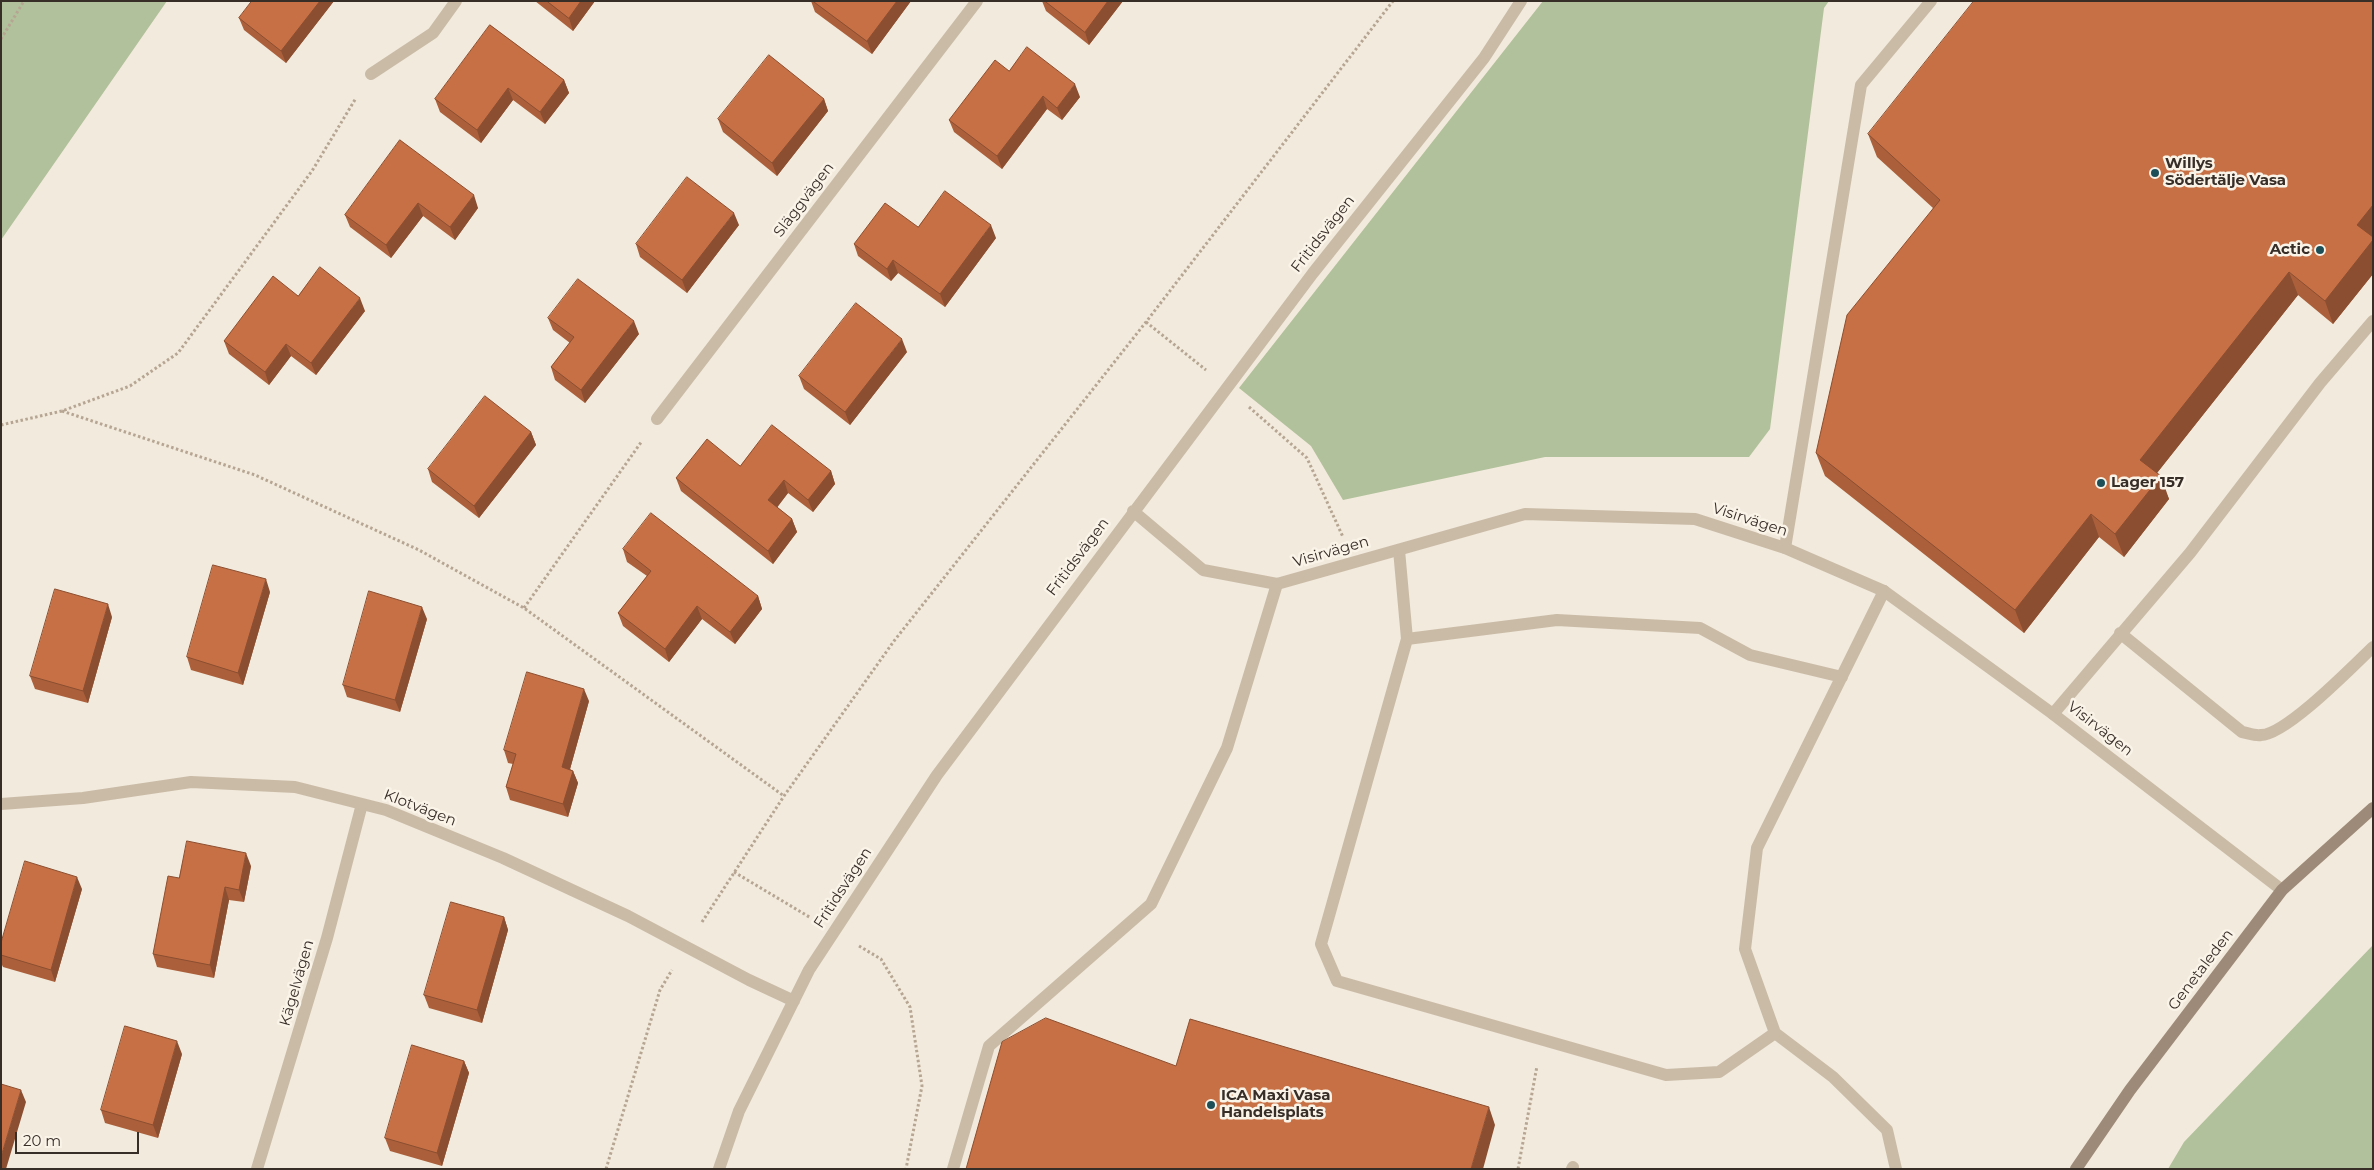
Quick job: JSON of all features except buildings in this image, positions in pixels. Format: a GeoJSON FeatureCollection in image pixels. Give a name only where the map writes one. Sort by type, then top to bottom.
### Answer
{"type":"FeatureCollection","features":[{"type":"Feature","properties":{"kind":"main road","name":"Genetaleden"},"geometry":{"type":"LineString","coordinates":[[2076,1169],[2130,1090],[2282,890],[2373,808]]}},
{"type":"Feature","properties":{"kind":"street"},"geometry":{"type":"LineString","coordinates":[[371,74],[433,33],[456,1]]}},
{"type":"Feature","properties":{"kind":"street","name":"Släggvägen"},"geometry":{"type":"LineString","coordinates":[[657,419],[977,1]]}},
{"type":"Feature","properties":{"kind":"street","name":"Fritidsvägen"},"geometry":{"type":"LineString","coordinates":[[719,1169],[738,1111],[809,970],[937,775],[1312,273],[1484,58],[1521,1]]}},
{"type":"Feature","properties":{"kind":"street"},"geometry":{"type":"LineString","coordinates":[[1785,548],[1861,85],[1931,1]]}},
{"type":"Feature","properties":{"kind":"street"},"geometry":{"type":"LineString","coordinates":[[2053,714],[2190,553],[2320,383],[2373,320]]}},
{"type":"Feature","properties":{"kind":"street","name":"Visirvägen"},"geometry":{"type":"LineString","coordinates":[[1133,511],[1203,570],[1277,584],[1525,514],[1695,519],[1785,548],[1884,591],[2053,714],[2282,890]]}},
{"type":"Feature","properties":{"kind":"street"},"geometry":{"type":"LineString","coordinates":[[1398,550],[1407,639],[1320,944],[1337,981],[1666,1075],[1719,1072],[1774,1034]]}},
{"type":"Feature","properties":{"kind":"street"},"geometry":{"type":"LineString","coordinates":[[953,1169],[989,1046],[1151,904],[1227,748],[1277,584]]}},
{"type":"Feature","properties":{"kind":"street"},"geometry":{"type":"LineString","coordinates":[[1884,591],[1757,848],[1745,949],[1774,1034],[1833,1077],[1887,1130],[1896,1169]]}},
{"type":"Feature","properties":{"kind":"street"},"geometry":{"type":"LineString","coordinates":[[1407,639],[1557,620],[1700,628],[1750,655],[1842,677]]}},
{"type":"Feature","properties":{"kind":"street"},"geometry":{"type":"LineString","coordinates":[[2120,633],[2242,732],[2262,736],[2286,725],[2343,676],[2373,647]]}},
{"type":"Feature","properties":{"kind":"street","name":"Klotvägen"},"geometry":{"type":"LineString","coordinates":[[1,804],[83,798],[190,782],[295,787],[386,810],[503,858],[628,916],[748,980],[794,1001]]}},
{"type":"Feature","properties":{"kind":"street","name":"Kägelvägen"},"geometry":{"type":"LineString","coordinates":[[258,1169],[327,938],[362,804]]}},
{"type":"Feature","properties":{"kind":"path"},"geometry":{"type":"LineString","coordinates":[[1,39],[24,1]]}},
{"type":"Feature","properties":{"kind":"path"},"geometry":{"type":"LineString","coordinates":[[606,1169],[660,990],[784,796],[894,641],[1146,322],[1393,1]]}},
{"type":"Feature","properties":{"kind":"path"},"geometry":{"type":"LineString","coordinates":[[1,425],[62,411],[130,386],[178,353],[312,171],[371,74]]}},
{"type":"Feature","properties":{"kind":"path"},"geometry":{"type":"LineString","coordinates":[[1146,322],[1226,387],[1307,458],[1355,562]]}},
{"type":"Feature","properties":{"kind":"path"},"geometry":{"type":"LineString","coordinates":[[62,411],[255,475],[419,550],[524,608],[784,796]]}},
{"type":"Feature","properties":{"kind":"path"},"geometry":{"type":"LineString","coordinates":[[524,608],[657,419]]}},
{"type":"Feature","properties":{"kind":"path"},"geometry":{"type":"LineString","coordinates":[[734,872],[881,959],[910,1007],[922,1086],[906,1169]]}},
{"type":"Feature","properties":{"kind":"path"},"geometry":{"type":"LineString","coordinates":[[1518,1169],[1543,1040]]}},
{"type":"Feature","properties":{"kind":"green space"},"geometry":{"type":"Polygon","coordinates":[[[1,1],[167,1],[1,240],[1,1]]]}},
{"type":"Feature","properties":{"kind":"green space"},"geometry":{"type":"Polygon","coordinates":[[[1543,1],[1829,1],[1824,8],[1770,429],[1749,457],[1545,457],[1343,500],[1311,446],[1239,388],[1543,1]]]}},
{"type":"Feature","properties":{"kind":"green space"},"geometry":{"type":"Polygon","coordinates":[[[2373,945],[2373,1169],[2168,1169],[2184,1142],[2373,945]]]}},
{"type":"Feature","properties":{"kind":"place","name":"Willys Södertälje Vasa"},"geometry":{"type":"Point","coordinates":[2155,173]}},
{"type":"Feature","properties":{"kind":"place","name":"Actic"},"geometry":{"type":"Point","coordinates":[2320,250]}},
{"type":"Feature","properties":{"kind":"place","name":"Lager 157"},"geometry":{"type":"Point","coordinates":[2101,483]}},
{"type":"Feature","properties":{"kind":"place","name":"ICA Maxi Vasa Handelsplats"},"geometry":{"type":"Point","coordinates":[1211,1105]}}]}
